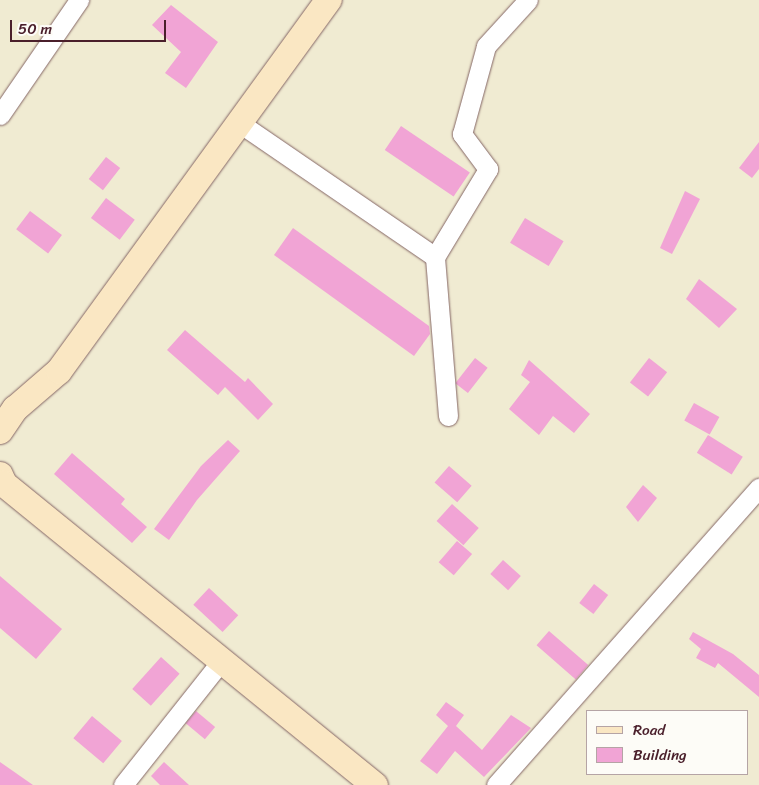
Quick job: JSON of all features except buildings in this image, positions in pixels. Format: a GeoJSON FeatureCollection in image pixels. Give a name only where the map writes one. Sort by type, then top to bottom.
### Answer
{"type":"FeatureCollection","features":[{"type":"Feature","properties":{"kind":"street"},"geometry":{"type":"LineString","coordinates":[[0,115],[79,0]]}},
{"type":"Feature","properties":{"kind":"street"},"geometry":{"type":"LineString","coordinates":[[0,431],[15,409],[59,371],[241,124],[329,0]]}},
{"type":"Feature","properties":{"kind":"street"},"geometry":{"type":"LineString","coordinates":[[448,416],[435,257],[488,169],[462,134],[486,46],[528,0]]}},
{"type":"Feature","properties":{"kind":"street"},"geometry":{"type":"LineString","coordinates":[[241,124],[435,257]]}},
{"type":"Feature","properties":{"kind":"street"},"geometry":{"type":"LineString","coordinates":[[0,475],[4,484],[375,785]]}},
{"type":"Feature","properties":{"kind":"street"},"geometry":{"type":"LineString","coordinates":[[496,785],[759,488]]}},
{"type":"Feature","properties":{"kind":"street"},"geometry":{"type":"LineString","coordinates":[[123,785],[222,660]]}}]}
